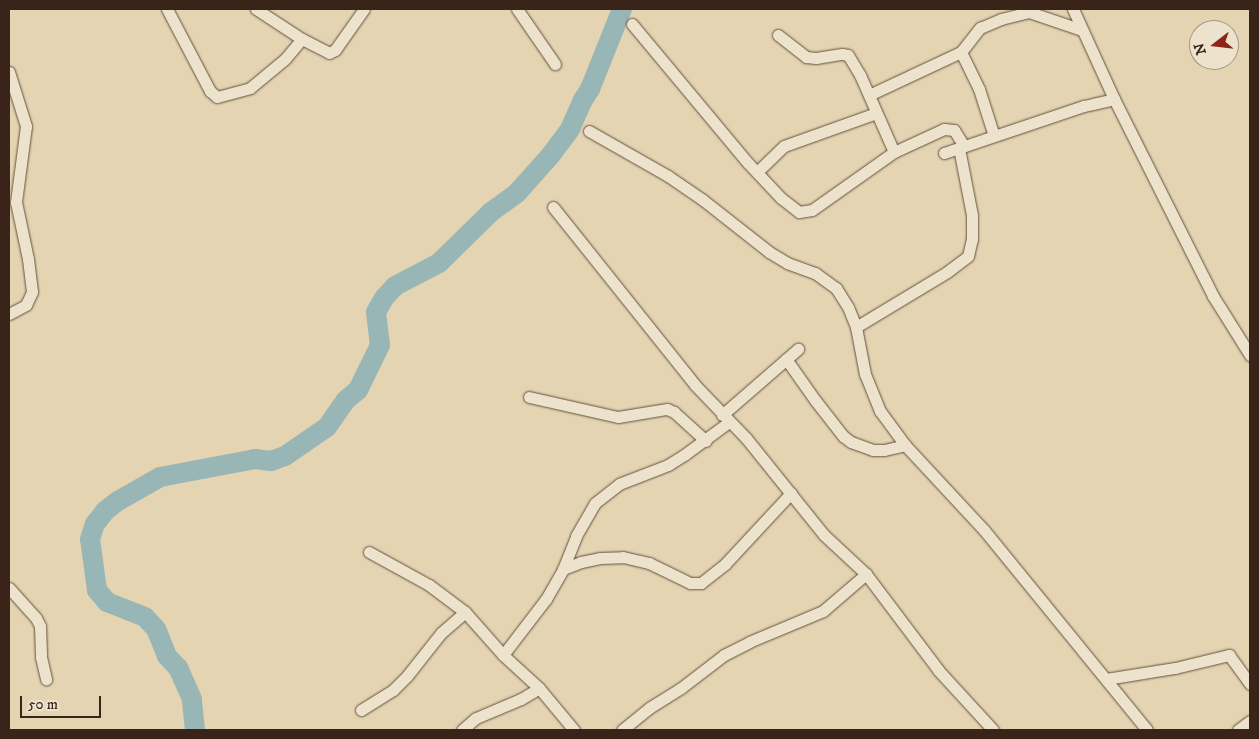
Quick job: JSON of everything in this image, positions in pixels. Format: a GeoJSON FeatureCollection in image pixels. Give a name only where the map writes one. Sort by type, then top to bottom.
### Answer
{"type":"FeatureCollection","features":[{"type":"Feature","properties":{"kind":"street"},"geometry":{"type":"LineString","coordinates":[[167,9],[210,91],[217,97],[250,88],[285,59],[302,39]]}},
{"type":"Feature","properties":{"kind":"street"},"geometry":{"type":"LineString","coordinates":[[256,9],[325,52],[332,52],[364,9]]}},
{"type":"Feature","properties":{"kind":"street"},"geometry":{"type":"LineString","coordinates":[[517,9],[555,64]]}},
{"type":"Feature","properties":{"kind":"street"},"geometry":{"type":"LineString","coordinates":[[1073,9],[1114,99],[1213,296],[1250,355]]}},
{"type":"Feature","properties":{"kind":"street"},"geometry":{"type":"LineString","coordinates":[[869,95],[961,52],[984,25],[1021,13],[1036,14],[1082,30]]}},
{"type":"Feature","properties":{"kind":"street"},"geometry":{"type":"LineString","coordinates":[[632,24],[757,172],[781,198],[799,212],[806,213],[894,152],[947,128],[956,131],[961,147],[972,215],[972,239],[968,256],[947,272],[856,327]]}},
{"type":"Feature","properties":{"kind":"street"},"geometry":{"type":"LineString","coordinates":[[778,35],[806,57],[848,55],[869,95],[894,152]]}},
{"type":"Feature","properties":{"kind":"street"},"geometry":{"type":"LineString","coordinates":[[961,52],[979,89],[994,136]]}},
{"type":"Feature","properties":{"kind":"street"},"geometry":{"type":"LineString","coordinates":[[9,72],[26,126],[16,202],[28,259],[32,292],[26,305],[9,314]]}},
{"type":"Feature","properties":{"kind":"street"},"geometry":{"type":"LineString","coordinates":[[944,153],[1084,106],[1114,99]]}},
{"type":"Feature","properties":{"kind":"street"},"geometry":{"type":"LineString","coordinates":[[757,172],[784,146],[876,113]]}},
{"type":"Feature","properties":{"kind":"street"},"geometry":{"type":"LineString","coordinates":[[589,131],[668,176],[716,209],[768,252],[826,280],[842,295],[856,327],[864,374],[880,411],[905,445],[984,530],[1147,730]]}},
{"type":"Feature","properties":{"kind":"street"},"geometry":{"type":"LineString","coordinates":[[553,206],[695,385],[746,438],[824,535],[866,574],[939,671],[993,730]]}},
{"type":"Feature","properties":{"kind":"street"},"geometry":{"type":"LineString","coordinates":[[503,655],[541,607],[563,569],[576,536],[595,503],[619,484],[668,464],[706,441],[725,418],[798,349]]}},
{"type":"Feature","properties":{"kind":"street"},"geometry":{"type":"LineString","coordinates":[[786,360],[843,436],[851,442],[873,450],[884,450],[905,445]]}},
{"type":"Feature","properties":{"kind":"street"},"geometry":{"type":"LineString","coordinates":[[529,397],[618,418],[667,409],[674,412],[706,441]]}},
{"type":"Feature","properties":{"kind":"street"},"geometry":{"type":"LineString","coordinates":[[563,569],[590,560],[623,557],[649,563],[690,584],[701,583],[724,564],[791,493]]}},
{"type":"Feature","properties":{"kind":"street"},"geometry":{"type":"LineString","coordinates":[[369,552],[428,585],[465,612],[503,655],[539,688],[574,730]]}},
{"type":"Feature","properties":{"kind":"street"},"geometry":{"type":"LineString","coordinates":[[622,730],[649,708],[681,688],[724,655],[749,642],[823,611],[866,574]]}},
{"type":"Feature","properties":{"kind":"street"},"geometry":{"type":"LineString","coordinates":[[9,588],[36,618],[40,626],[40,657],[46,679]]}},
{"type":"Feature","properties":{"kind":"street"},"geometry":{"type":"LineString","coordinates":[[361,710],[393,690],[407,676],[440,633],[465,612]]}},
{"type":"Feature","properties":{"kind":"street"},"geometry":{"type":"LineString","coordinates":[[1106,679],[1175,668],[1229,654],[1250,684]]}},
{"type":"Feature","properties":{"kind":"street"},"geometry":{"type":"LineString","coordinates":[[462,730],[476,718],[521,699],[539,688]]}},
{"type":"Feature","properties":{"kind":"street"},"geometry":{"type":"LineString","coordinates":[[1238,730],[1250,721]]}},
{"type":"Feature","properties":{"kind":"waterway"},"geometry":{"type":"LineString","coordinates":[[195,730],[192,699],[178,668],[167,656],[156,629],[145,617],[107,602],[97,590],[90,539],[95,524],[105,511],[118,501],[160,477],[255,459],[271,461],[285,456],[327,427],[346,400],[358,390],[380,345],[376,312],[384,298],[395,286],[439,263],[491,212],[517,193],[550,156],[570,129],[590,89],[622,9]]}}]}
